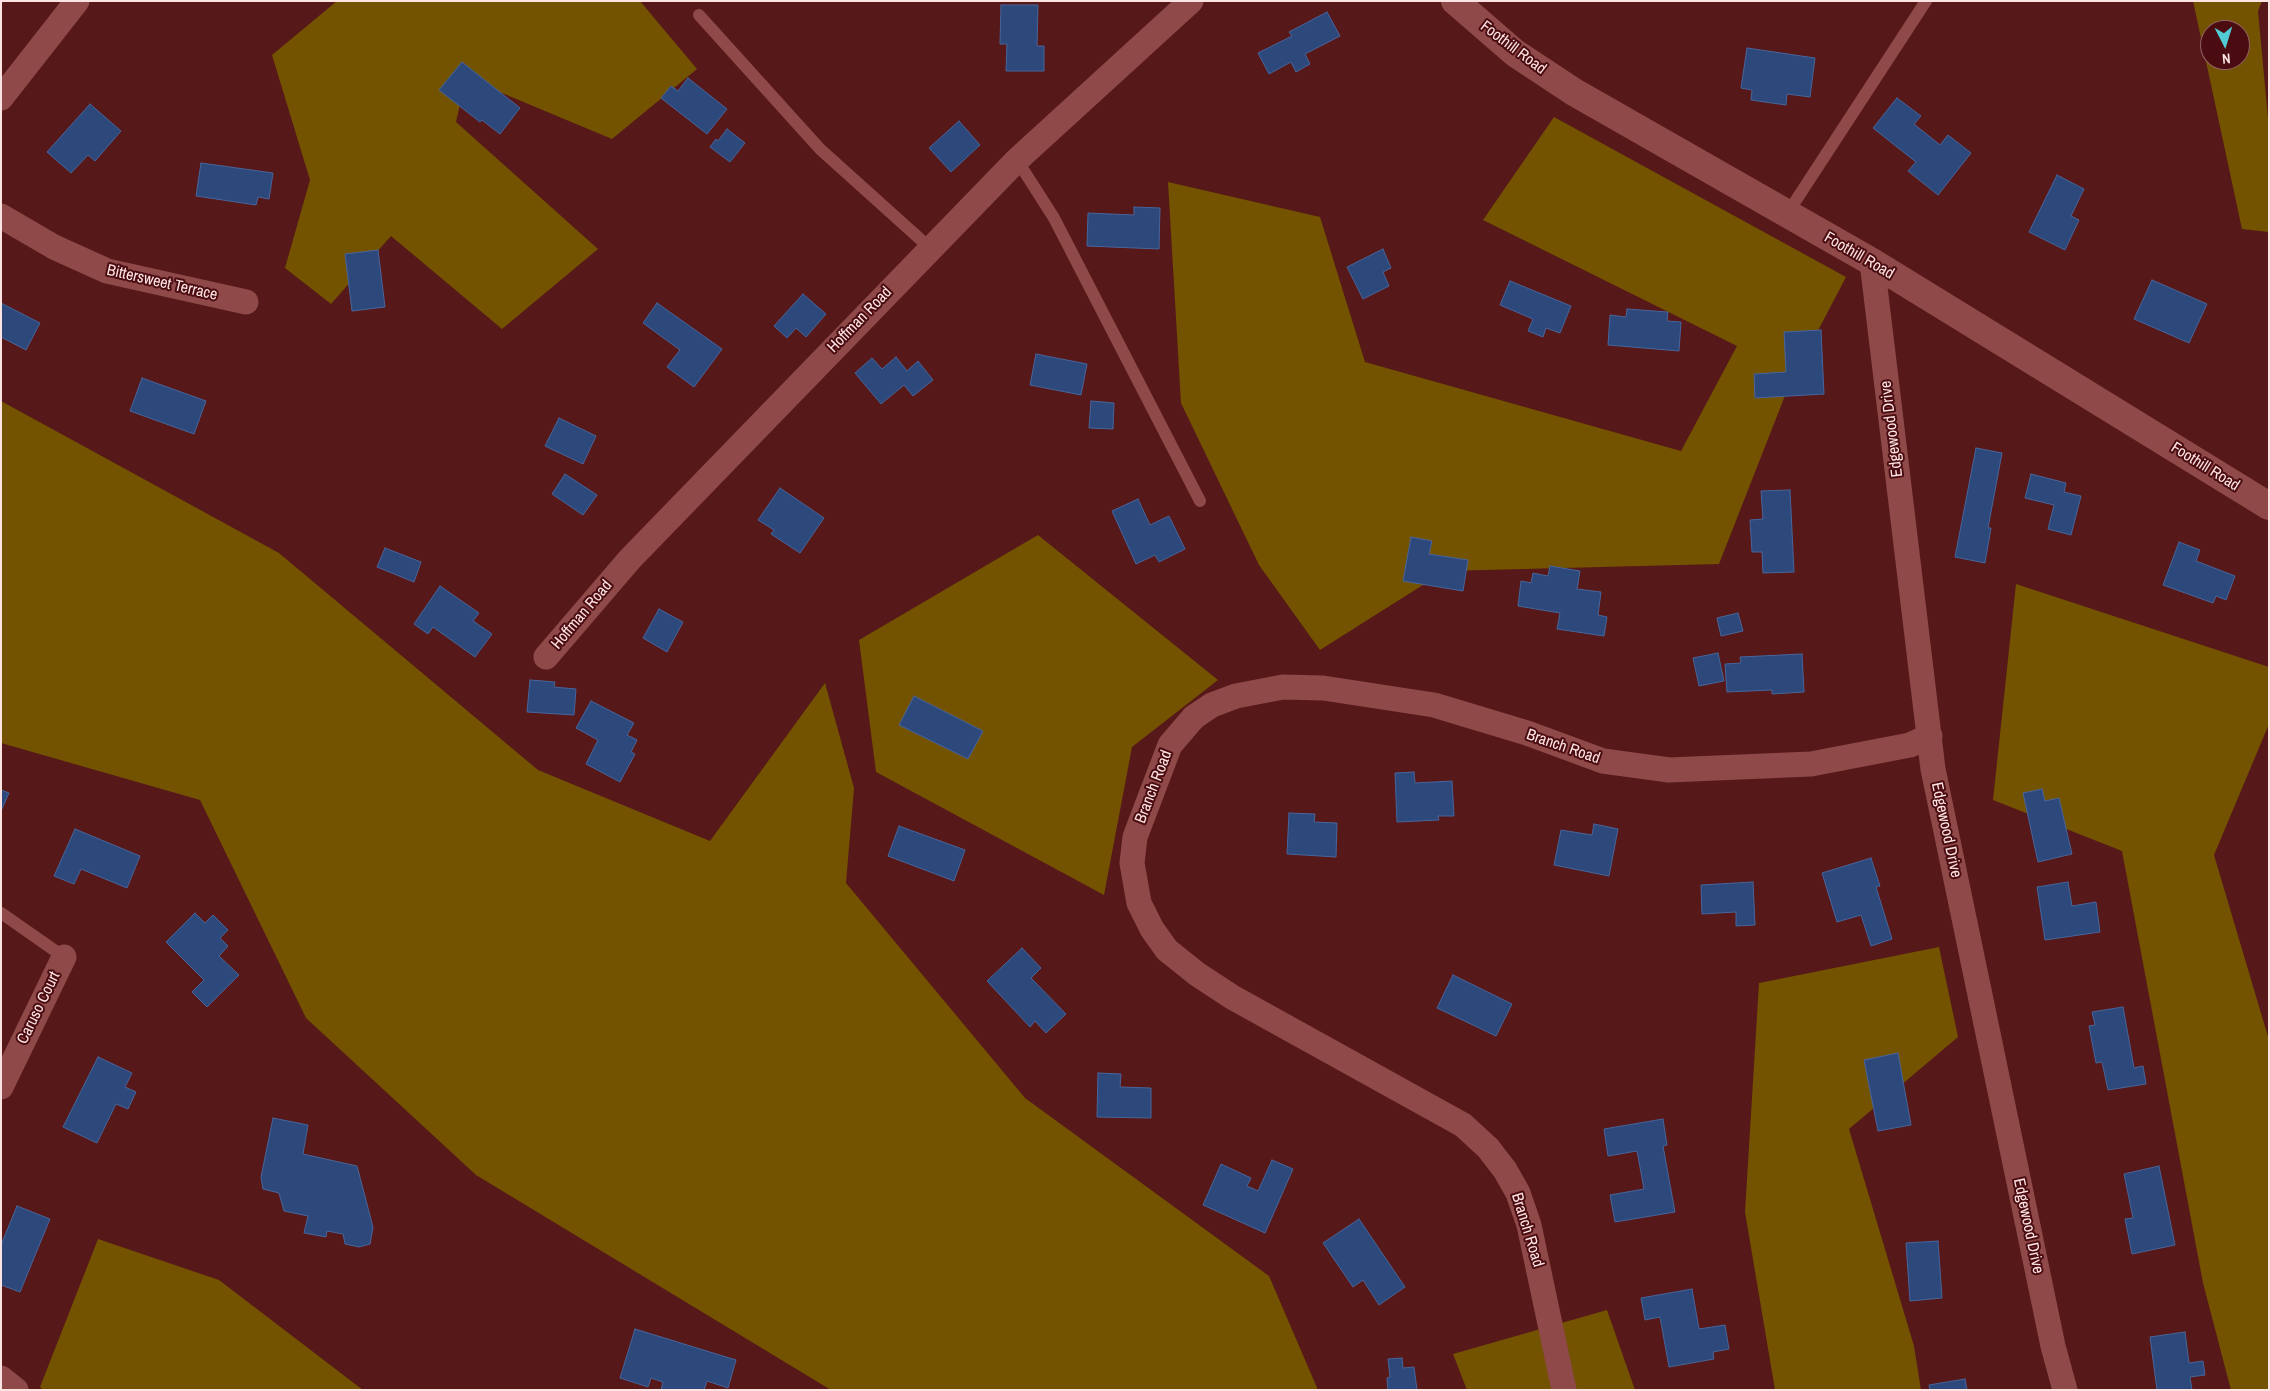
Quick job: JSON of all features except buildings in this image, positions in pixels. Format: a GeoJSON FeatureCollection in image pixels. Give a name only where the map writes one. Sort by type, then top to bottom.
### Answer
{"type":"FeatureCollection","features":[{"type":"Feature","properties":{"kind":"street"},"geometry":{"type":"LineString","coordinates":[[1,98],[77,1]]}},
{"type":"Feature","properties":{"kind":"street","name":"Hoffman Road"},"geometry":{"type":"LineString","coordinates":[[546,657],[630,559],[930,248],[1017,160],[1191,1]]}},
{"type":"Feature","properties":{"kind":"street","name":"Foothill Road"},"geometry":{"type":"LineString","coordinates":[[1454,1],[1515,53],[1574,92],[1872,262],[2269,506]]}},
{"type":"Feature","properties":{"kind":"street","name":"Bittersweet Terrace"},"geometry":{"type":"LineString","coordinates":[[1,216],[54,247],[107,271],[246,302]]}},
{"type":"Feature","properties":{"kind":"street","name":"Edgewood Drive"},"geometry":{"type":"LineString","coordinates":[[1872,262],[1933,769],[2051,1336],[2065,1390]]}},
{"type":"Feature","properties":{"kind":"street","name":"Branch Road"},"geometry":{"type":"LineString","coordinates":[[1564,1390],[1529,1225],[1518,1193],[1488,1148],[1463,1126],[1232,997],[1197,974],[1167,950],[1152,929],[1139,903],[1132,863],[1135,837],[1170,745],[1194,717],[1212,705],[1236,696],[1283,687],[1323,688],[1434,705],[1527,734],[1603,762],[1669,770],[1811,764],[1910,746],[1930,736]]}},
{"type":"Feature","properties":{"kind":"street","name":"Caruso Court"},"geometry":{"type":"LineString","coordinates":[[1,1087],[64,957]]}},
{"type":"Feature","properties":{"kind":"street"},"geometry":{"type":"LineString","coordinates":[[1,1378],[16,1390]]}},
{"type":"Feature","properties":{"kind":"lane"},"geometry":{"type":"LineString","coordinates":[[1787,214],[1926,1]]}},
{"type":"Feature","properties":{"kind":"lane"},"geometry":{"type":"LineString","coordinates":[[698,15],[820,149],[930,248]]}},
{"type":"Feature","properties":{"kind":"lane"},"geometry":{"type":"LineString","coordinates":[[1017,160],[1054,218],[1200,501]]}},
{"type":"Feature","properties":{"kind":"lane"},"geometry":{"type":"LineString","coordinates":[[1,913],[64,957]]}},
{"type":"Feature","properties":{"kind":"shaded area"},"geometry":{"type":"Polygon","coordinates":[[[337,1],[640,1],[697,69],[612,139],[466,78],[456,122],[598,249],[502,329],[391,236],[331,304],[285,268],[310,180],[272,55],[337,1]]]}},
{"type":"Feature","properties":{"kind":"shaded area"},"geometry":{"type":"Polygon","coordinates":[[[2193,1],[2262,1],[2258,11],[2269,129],[2269,232],[2242,229],[2208,70],[2250,70],[2250,20],[2200,20],[2200,34],[2193,1]]]}},
{"type":"Feature","properties":{"kind":"shaded area"},"geometry":{"type":"Polygon","coordinates":[[[1554,117],[1846,277],[1788,388],[1719,564],[1445,571],[1320,650],[1259,565],[1181,403],[1168,182],[1320,217],[1365,362],[1681,451],[1737,346],[1483,220],[1554,117]]]}},
{"type":"Feature","properties":{"kind":"shaded area"},"geometry":{"type":"Polygon","coordinates":[[[1,401],[279,553],[538,770],[710,841],[825,683],[854,788],[846,883],[1025,1098],[1269,1276],[1318,1390],[831,1390],[476,1175],[306,1018],[200,800],[1,743],[1,401]]]}},
{"type":"Feature","properties":{"kind":"shaded area"},"geometry":{"type":"Polygon","coordinates":[[[1038,535],[1218,680],[1132,747],[1104,895],[876,772],[859,640],[1038,535]]]}},
{"type":"Feature","properties":{"kind":"shaded area"},"geometry":{"type":"Polygon","coordinates":[[[2016,584],[2269,667],[2269,724],[2214,855],[2269,1040],[2269,1390],[2231,1390],[2203,1283],[2122,851],[1993,800],[2016,584]]]}},
{"type":"Feature","properties":{"kind":"shaded area"},"geometry":{"type":"Polygon","coordinates":[[[1939,947],[1958,1037],[1849,1129],[1914,1346],[1921,1390],[1775,1390],[1745,1212],[1759,983],[1939,947]]]}},
{"type":"Feature","properties":{"kind":"shaded area"},"geometry":{"type":"Polygon","coordinates":[[[98,1239],[219,1280],[363,1390],[43,1390],[40,1387],[98,1239]]]}},
{"type":"Feature","properties":{"kind":"shaded area"},"geometry":{"type":"Polygon","coordinates":[[[1607,1310],[1635,1390],[1467,1390],[1453,1354],[1607,1310]]]}}]}
